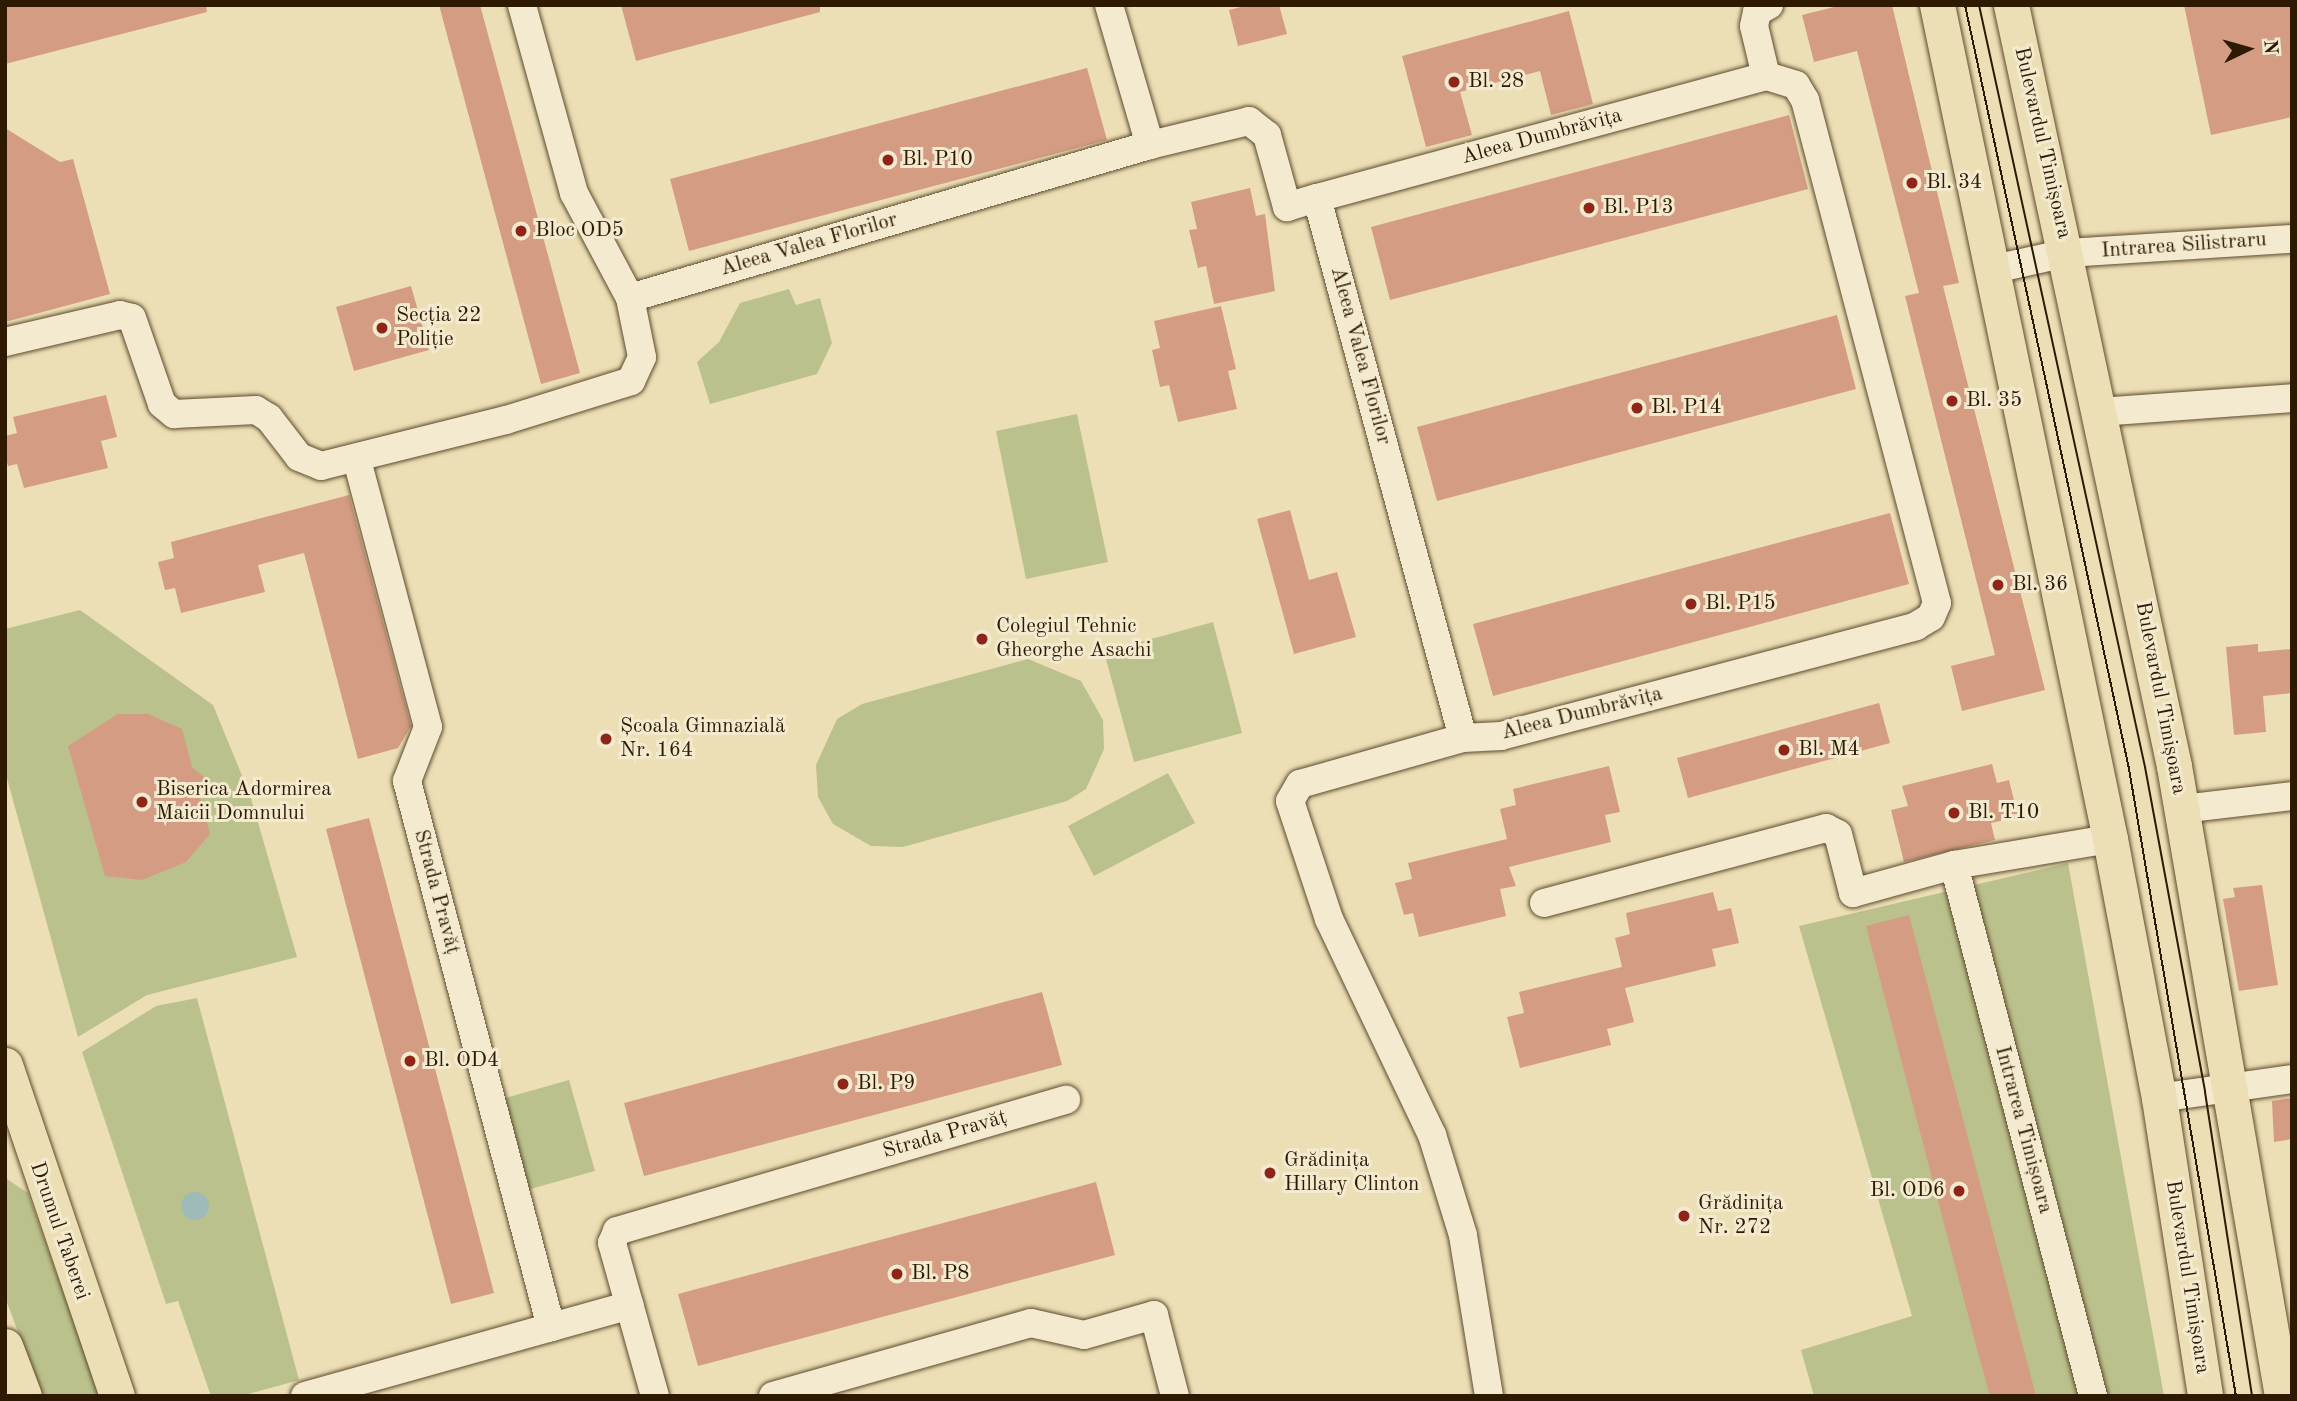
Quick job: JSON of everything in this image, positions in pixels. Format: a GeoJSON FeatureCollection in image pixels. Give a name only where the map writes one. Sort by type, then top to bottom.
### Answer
{"type":"FeatureCollection","features":[{"type":"Feature","properties":{"kind":"main road","name":"Bulevardul Timișoara"},"geometry":{"type":"LineString","coordinates":[[1937,5],[1994,269],[2110,839],[2159,1098],[2205,1396]]}},
{"type":"Feature","properties":{"kind":"main road","name":"Bulevardul Timișoara"},"geometry":{"type":"LineString","coordinates":[[2011,5],[2067,253],[2182,809],[2233,1087],[2282,1396]]}},
{"type":"Feature","properties":{"kind":"main road","name":"Drumul Taberei"},"geometry":{"type":"LineString","coordinates":[[5,1065],[21,1166],[117,1396]]}},
{"type":"Feature","properties":{"kind":"main road"},"geometry":{"type":"LineString","coordinates":[[5,1346],[24,1396]]}},
{"type":"Feature","properties":{"kind":"street"},"geometry":{"type":"LineString","coordinates":[[5,342],[127,315],[139,325],[162,404],[174,414],[256,410],[306,462],[328,466],[631,381],[642,357],[629,298],[574,193],[522,5]]}},
{"type":"Feature","properties":{"kind":"street"},"geometry":{"type":"LineString","coordinates":[[1109,5],[1150,145]]}},
{"type":"Feature","properties":{"kind":"street"},"geometry":{"type":"LineString","coordinates":[[1766,76],[1754,26],[1757,12],[1769,5]]}},
{"type":"Feature","properties":{"kind":"street","name":"Aleea Dumbrăvița"},"geometry":{"type":"LineString","coordinates":[[1318,198],[1766,76],[1796,85],[1805,100],[1937,603],[1931,617],[1916,626],[1501,736],[1463,737],[1300,783],[1290,800],[1303,849],[1390,1054],[1432,1135],[1463,1235],[1489,1396]]}},
{"type":"Feature","properties":{"kind":"street","name":"Aleea Valea Florilor"},"geometry":{"type":"LineString","coordinates":[[629,298],[1150,145],[1250,121],[1266,135],[1287,207],[1318,198],[1463,737]]}},
{"type":"Feature","properties":{"kind":"street","name":"Intrarea Silistraru"},"geometry":{"type":"LineString","coordinates":[[1994,269],[2067,253],[2292,239]]}},
{"type":"Feature","properties":{"kind":"street"},"geometry":{"type":"LineString","coordinates":[[2099,412],[2292,398]]}},
{"type":"Feature","properties":{"kind":"street","name":"Strada Pravăț"},"geometry":{"type":"LineString","coordinates":[[357,460],[428,727],[407,782],[551,1327]]}},
{"type":"Feature","properties":{"kind":"street"},"geometry":{"type":"LineString","coordinates":[[2182,809],[2292,796]]}},
{"type":"Feature","properties":{"kind":"street"},"geometry":{"type":"LineString","coordinates":[[1544,903],[1826,828],[1839,834],[1853,893],[1954,865],[2110,839]]}},
{"type":"Feature","properties":{"kind":"street","name":"Intrarea Timișoara"},"geometry":{"type":"LineString","coordinates":[[1954,865],[2093,1396]]}},
{"type":"Feature","properties":{"kind":"street"},"geometry":{"type":"LineString","coordinates":[[2159,1098],[2292,1079]]}},
{"type":"Feature","properties":{"kind":"street","name":"Strada Pravăț"},"geometry":{"type":"LineString","coordinates":[[655,1396],[612,1243],[617,1231],[1066,1100]]}},
{"type":"Feature","properties":{"kind":"street"},"geometry":{"type":"LineString","coordinates":[[305,1396],[629,1305]]}},
{"type":"Feature","properties":{"kind":"street"},"geometry":{"type":"LineString","coordinates":[[773,1396],[1031,1323],[1084,1335],[1154,1315],[1175,1396]]}},
{"type":"Feature","properties":{"kind":"green space"},"geometry":{"type":"Polygon","coordinates":[[[789,289],[796,305],[820,298],[832,343],[817,374],[710,404],[697,362],[719,342],[740,303],[789,289]]]}},
{"type":"Feature","properties":{"kind":"green space"},"geometry":{"type":"Polygon","coordinates":[[[1077,414],[1108,562],[1026,579],[996,431],[1077,414]]]}},
{"type":"Feature","properties":{"kind":"green space"},"geometry":{"type":"Polygon","coordinates":[[[80,610],[213,705],[250,795],[297,957],[147,995],[78,1037],[5,771],[5,629],[80,610]]]}},
{"type":"Feature","properties":{"kind":"green space"},"geometry":{"type":"Polygon","coordinates":[[[1213,622],[1242,733],[1134,762],[1104,652],[1213,622]]]}},
{"type":"Feature","properties":{"kind":"green space"},"geometry":{"type":"Polygon","coordinates":[[[1028,659],[1081,681],[1103,720],[1104,749],[1086,789],[1067,801],[903,847],[871,846],[833,824],[818,797],[816,765],[837,719],[862,704],[1028,659]]]}},
{"type":"Feature","properties":{"kind":"green space"},"geometry":{"type":"Polygon","coordinates":[[[1168,773],[1195,823],[1094,876],[1068,826],[1168,773]]]}},
{"type":"Feature","properties":{"kind":"green space"},"geometry":{"type":"Polygon","coordinates":[[[2068,863],[2164,1396],[1814,1396],[1801,1350],[1912,1316],[1799,926],[2068,863]]]}},
{"type":"Feature","properties":{"kind":"green space"},"geometry":{"type":"Polygon","coordinates":[[[197,998],[299,1380],[241,1396],[211,1396],[178,1301],[166,1304],[82,1052],[156,1006],[197,998]]]}},
{"type":"Feature","properties":{"kind":"green space"},"geometry":{"type":"Polygon","coordinates":[[[569,1080],[595,1171],[523,1191],[498,1100],[569,1080]]]}},
{"type":"Feature","properties":{"kind":"green space"},"geometry":{"type":"Polygon","coordinates":[[[7,1179],[28,1193],[100,1396],[42,1396],[5,1297],[7,1179]]]}},
{"type":"Feature","properties":{"kind":"water"},"geometry":{"type":"Polygon","coordinates":[[[195,1192],[205,1196],[209,1206],[205,1216],[195,1220],[185,1216],[181,1206],[185,1196],[195,1192]]]}},
{"type":"Feature","properties":{"kind":"building"},"geometry":{"type":"Polygon","coordinates":[[[5,5],[206,5],[207,12],[5,64],[5,5]]]}},
{"type":"Feature","properties":{"kind":"building","name":"Bloc OD5"},"geometry":{"type":"Polygon","coordinates":[[[439,5],[480,5],[580,373],[541,384],[439,5]]]}},
{"type":"Feature","properties":{"kind":"building"},"geometry":{"type":"Polygon","coordinates":[[[621,5],[820,5],[820,12],[636,61],[621,5]]]}},
{"type":"Feature","properties":{"kind":"building"},"geometry":{"type":"Polygon","coordinates":[[[1249,5],[1279,5],[1287,34],[1238,46],[1229,10],[1249,5]]]}},
{"type":"Feature","properties":{"kind":"building"},"geometry":{"type":"Polygon","coordinates":[[[1842,5],[1892,5],[1959,283],[1943,286],[2045,690],[1962,711],[1951,666],[1995,655],[1905,296],[1919,293],[1857,51],[1814,62],[1802,15],[1842,5]]]}},
{"type":"Feature","properties":{"kind":"building"},"geometry":{"type":"Polygon","coordinates":[[[2184,5],[2292,5],[2292,117],[2211,135],[2184,5]]]}},
{"type":"Feature","properties":{"kind":"building","name":"Bl. 28"},"geometry":{"type":"Polygon","coordinates":[[[1569,11],[1593,104],[1551,115],[1540,71],[1460,92],[1472,135],[1426,147],[1402,56],[1569,11]]]}},
{"type":"Feature","properties":{"kind":"building","name":"Bl. P10"},"geometry":{"type":"Polygon","coordinates":[[[1087,68],[1107,140],[689,251],[670,179],[1087,68]]]}},
{"type":"Feature","properties":{"kind":"building","name":"Bl. P13"},"geometry":{"type":"Polygon","coordinates":[[[1789,115],[1808,189],[1390,300],[1371,227],[1789,115]]]}},
{"type":"Feature","properties":{"kind":"building"},"geometry":{"type":"Polygon","coordinates":[[[5,128],[60,162],[73,159],[110,294],[5,322],[5,128]]]}},
{"type":"Feature","properties":{"kind":"building"},"geometry":{"type":"Polygon","coordinates":[[[1250,188],[1256,216],[1265,214],[1275,291],[1214,304],[1206,266],[1198,268],[1189,230],[1197,229],[1191,202],[1250,188]]]}},
{"type":"Feature","properties":{"kind":"building","name":"Secția 22 Poliție"},"geometry":{"type":"Polygon","coordinates":[[[411,286],[429,350],[354,371],[336,307],[411,286]]]}},
{"type":"Feature","properties":{"kind":"building"},"geometry":{"type":"Polygon","coordinates":[[[1221,306],[1236,369],[1228,371],[1237,409],[1178,422],[1169,385],[1160,387],[1152,350],[1160,348],[1154,321],[1221,306]]]}},
{"type":"Feature","properties":{"kind":"building","name":"Bl. P14"},"geometry":{"type":"Polygon","coordinates":[[[1837,315],[1856,389],[1437,501],[1417,427],[1837,315]]]}},
{"type":"Feature","properties":{"kind":"building"},"geometry":{"type":"Polygon","coordinates":[[[106,395],[117,437],[101,441],[108,468],[24,488],[17,464],[8,466],[5,455],[5,436],[17,433],[13,417],[106,395]]]}},
{"type":"Feature","properties":{"kind":"building"},"geometry":{"type":"Polygon","coordinates":[[[349,495],[411,726],[398,748],[358,759],[304,553],[258,565],[265,592],[181,613],[175,588],[165,590],[158,562],[174,558],[171,542],[349,495]]]}},
{"type":"Feature","properties":{"kind":"building"},"geometry":{"type":"Polygon","coordinates":[[[1290,510],[1309,580],[1337,572],[1356,637],[1294,654],[1257,519],[1290,510]]]}},
{"type":"Feature","properties":{"kind":"building","name":"Bl. P15"},"geometry":{"type":"Polygon","coordinates":[[[1890,513],[1909,584],[1493,696],[1473,624],[1890,513]]]}},
{"type":"Feature","properties":{"kind":"building"},"geometry":{"type":"Polygon","coordinates":[[[2258,644],[2258,652],[2292,649],[2292,693],[2263,696],[2266,732],[2234,735],[2226,647],[2258,644]]]}},
{"type":"Feature","properties":{"kind":"building","name":"Bl. M4"},"geometry":{"type":"Polygon","coordinates":[[[1879,703],[1890,743],[1688,798],[1677,758],[1879,703]]]}},
{"type":"Feature","properties":{"kind":"building","name":"Biserica Adormirea Maicii Domnului"},"geometry":{"type":"Polygon","coordinates":[[[118,714],[148,714],[182,729],[192,767],[208,781],[200,797],[210,834],[186,862],[142,880],[105,876],[68,746],[118,714]]]}},
{"type":"Feature","properties":{"kind":"building","name":"Bl. T10"},"geometry":{"type":"Polygon","coordinates":[[[1992,764],[1997,783],[2009,780],[2018,817],[1991,823],[1995,840],[1904,862],[1891,810],[1908,806],[1902,786],[1992,764]]]}},
{"type":"Feature","properties":{"kind":"building"},"geometry":{"type":"Polygon","coordinates":[[[1609,766],[1620,812],[1605,815],[1611,842],[1509,867],[1516,886],[1500,889],[1506,916],[1419,937],[1413,913],[1404,915],[1395,883],[1412,879],[1408,863],[1507,839],[1500,809],[1516,805],[1513,789],[1609,766]]]}},
{"type":"Feature","properties":{"kind":"building","name":"Bl. OD4"},"geometry":{"type":"Polygon","coordinates":[[[369,818],[494,1293],[451,1304],[326,829],[369,818]]]}},
{"type":"Feature","properties":{"kind":"building"},"geometry":{"type":"Polygon","coordinates":[[[2262,885],[2278,985],[2239,991],[2223,899],[2235,897],[2233,888],[2262,885]]]}},
{"type":"Feature","properties":{"kind":"building"},"geometry":{"type":"Polygon","coordinates":[[[1713,892],[1718,911],[1731,908],[1739,943],[1712,949],[1716,966],[1625,988],[1634,1022],[1607,1029],[1611,1045],[1520,1068],[1507,1017],[1524,1013],[1519,992],[1622,967],[1615,938],[1630,934],[1626,913],[1713,892]]]}},
{"type":"Feature","properties":{"kind":"building","name":"Bl. OD6"},"geometry":{"type":"Polygon","coordinates":[[[1909,915],[2036,1396],[1990,1396],[1977,1349],[1866,926],[1909,915]]]}},
{"type":"Feature","properties":{"kind":"building","name":"Bl. P9"},"geometry":{"type":"Polygon","coordinates":[[[1042,992],[1062,1065],[644,1176],[624,1103],[1042,992]]]}},
{"type":"Feature","properties":{"kind":"building"},"geometry":{"type":"Polygon","coordinates":[[[2292,1098],[2292,1139],[2274,1142],[2272,1101],[2292,1098]]]}},
{"type":"Feature","properties":{"kind":"building","name":"Bl. P8"},"geometry":{"type":"Polygon","coordinates":[[[1096,1182],[1115,1255],[698,1366],[678,1294],[1096,1182]]]}},
{"type":"Feature","properties":{"kind":"tram line"},"geometry":{"type":"LineString","coordinates":[[1965,5],[2129,769],[2236,1396]]}},
{"type":"Feature","properties":{"kind":"tram line"},"geometry":{"type":"LineString","coordinates":[[1979,5],[2145,767],[2205,1092],[2252,1396]]}},
{"type":"Feature","properties":{"kind":"place","name":"Bl. 28"},"geometry":{"type":"Point","coordinates":[1454,82]}},
{"type":"Feature","properties":{"kind":"place","name":"Bl. P10"},"geometry":{"type":"Point","coordinates":[888,160]}},
{"type":"Feature","properties":{"kind":"place","name":"Bl. 34"},"geometry":{"type":"Point","coordinates":[1912,183]}},
{"type":"Feature","properties":{"kind":"place","name":"Bl. P13"},"geometry":{"type":"Point","coordinates":[1589,208]}},
{"type":"Feature","properties":{"kind":"place","name":"Bloc OD5"},"geometry":{"type":"Point","coordinates":[521,231]}},
{"type":"Feature","properties":{"kind":"place","name":"Secția 22 Poliție"},"geometry":{"type":"Point","coordinates":[382,328]}},
{"type":"Feature","properties":{"kind":"place","name":"Bl. 35"},"geometry":{"type":"Point","coordinates":[1952,401]}},
{"type":"Feature","properties":{"kind":"place","name":"Bl. P14"},"geometry":{"type":"Point","coordinates":[1637,408]}},
{"type":"Feature","properties":{"kind":"place","name":"Bl. 36"},"geometry":{"type":"Point","coordinates":[1998,585]}},
{"type":"Feature","properties":{"kind":"place","name":"Bl. P15"},"geometry":{"type":"Point","coordinates":[1691,604]}},
{"type":"Feature","properties":{"kind":"place","name":"Colegiul Tehnic Gheorghe Asachi"},"geometry":{"type":"Point","coordinates":[982,639]}},
{"type":"Feature","properties":{"kind":"place","name":"Școala Gimnazială Nr. 164"},"geometry":{"type":"Point","coordinates":[606,739]}},
{"type":"Feature","properties":{"kind":"place","name":"Bl. M4"},"geometry":{"type":"Point","coordinates":[1784,750]}},
{"type":"Feature","properties":{"kind":"place","name":"Biserica Adormirea Maicii Domnului"},"geometry":{"type":"Point","coordinates":[142,802]}},
{"type":"Feature","properties":{"kind":"place","name":"Bl. T10"},"geometry":{"type":"Point","coordinates":[1954,813]}},
{"type":"Feature","properties":{"kind":"place","name":"Bl. OD4"},"geometry":{"type":"Point","coordinates":[410,1061]}},
{"type":"Feature","properties":{"kind":"place","name":"Bl. P9"},"geometry":{"type":"Point","coordinates":[843,1084]}},
{"type":"Feature","properties":{"kind":"place","name":"Grădinița Hillary Clinton"},"geometry":{"type":"Point","coordinates":[1270,1173]}},
{"type":"Feature","properties":{"kind":"place","name":"Bl. OD6"},"geometry":{"type":"Point","coordinates":[1959,1191]}},
{"type":"Feature","properties":{"kind":"place","name":"Grădinița Nr. 272"},"geometry":{"type":"Point","coordinates":[1684,1216]}},
{"type":"Feature","properties":{"kind":"place","name":"Bl. P8"},"geometry":{"type":"Point","coordinates":[897,1274]}}]}
